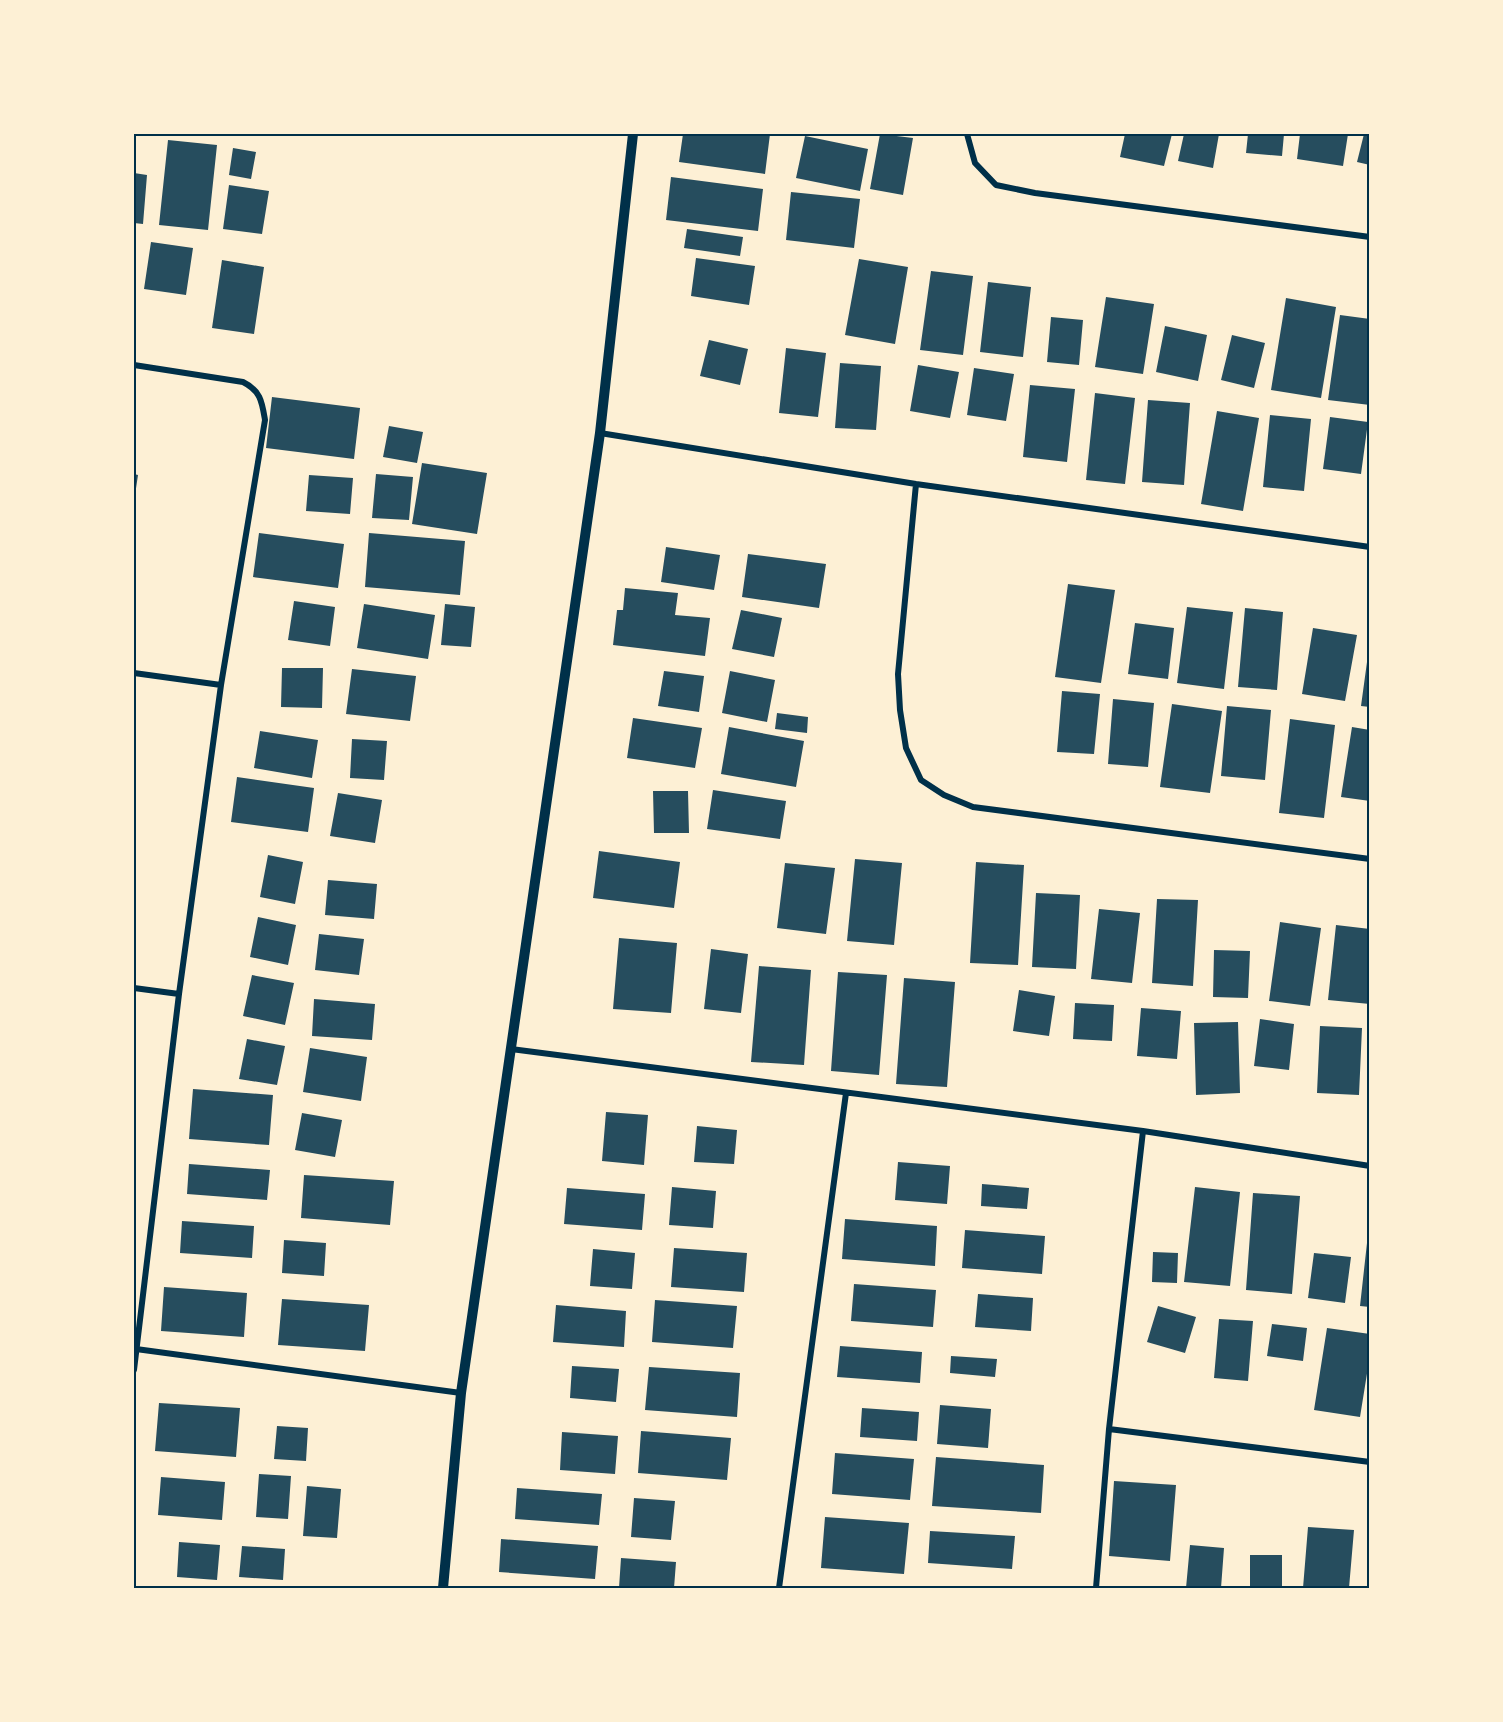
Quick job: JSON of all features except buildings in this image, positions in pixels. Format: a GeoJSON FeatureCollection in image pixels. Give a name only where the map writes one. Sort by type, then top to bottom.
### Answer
{"type":"FeatureCollection","features":[{"type":"Feature","properties":{"kind":"street"},"geometry":{"type":"LineString","coordinates":[[443,1588],[461,1393],[600,434],[633,134]]}},
{"type":"Feature","properties":{"kind":"street"},"geometry":{"type":"LineString","coordinates":[[967,134],[975,163],[996,185],[1035,193],[1370,237]]}},
{"type":"Feature","properties":{"kind":"street"},"geometry":{"type":"LineString","coordinates":[[134,365],[243,382],[254,387],[260,397],[265,420],[221,685],[179,994],[134,1370]]}},
{"type":"Feature","properties":{"kind":"street"},"geometry":{"type":"LineString","coordinates":[[600,434],[916,484],[1370,547]]}},
{"type":"Feature","properties":{"kind":"street"},"geometry":{"type":"LineString","coordinates":[[916,484],[898,674],[900,710],[906,748],[921,780],[944,795],[973,807],[1370,859]]}},
{"type":"Feature","properties":{"kind":"street"},"geometry":{"type":"LineString","coordinates":[[134,673],[221,685]]}},
{"type":"Feature","properties":{"kind":"street"},"geometry":{"type":"LineString","coordinates":[[134,988],[179,994]]}},
{"type":"Feature","properties":{"kind":"street"},"geometry":{"type":"LineString","coordinates":[[511,1049],[1143,1131],[1370,1166]]}},
{"type":"Feature","properties":{"kind":"street"},"geometry":{"type":"LineString","coordinates":[[779,1588],[846,1094]]}},
{"type":"Feature","properties":{"kind":"street"},"geometry":{"type":"LineString","coordinates":[[1096,1588],[1109,1429],[1143,1131]]}},
{"type":"Feature","properties":{"kind":"street"},"geometry":{"type":"LineString","coordinates":[[136,1349],[461,1393]]}},
{"type":"Feature","properties":{"kind":"street"},"geometry":{"type":"LineString","coordinates":[[1109,1429],[1370,1462]]}}]}
